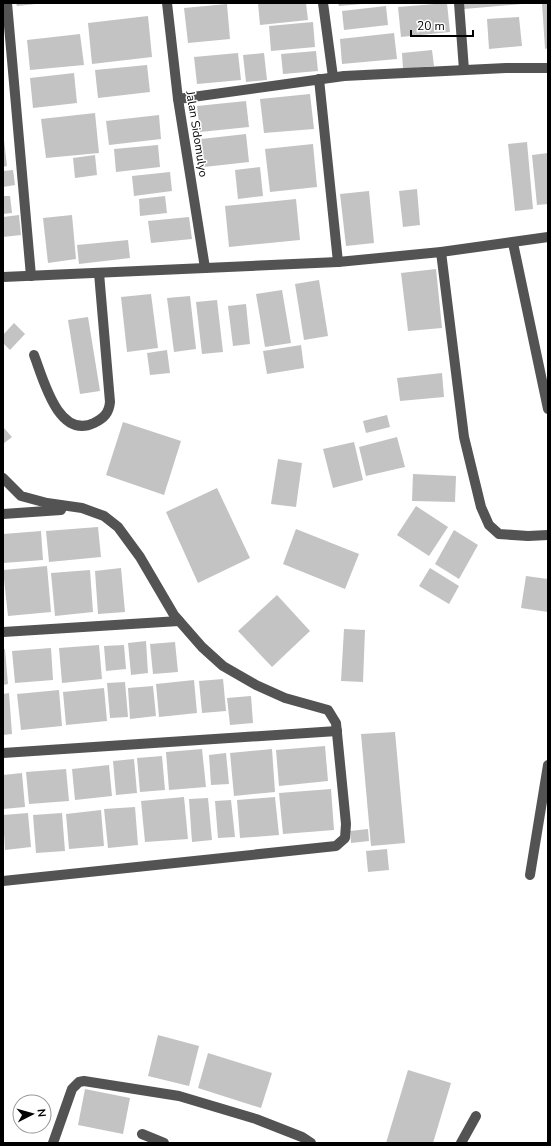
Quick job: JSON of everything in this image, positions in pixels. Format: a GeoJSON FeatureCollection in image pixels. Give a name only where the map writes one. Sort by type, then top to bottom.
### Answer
{"type":"FeatureCollection","features":[{"type":"Feature","properties":{"kind":"street"},"geometry":{"type":"LineString","coordinates":[[7,3],[31,276]]}},
{"type":"Feature","properties":{"kind":"street","name":"Jalan Sidomulyo"},"geometry":{"type":"LineString","coordinates":[[167,3],[178,99],[205,268]]}},
{"type":"Feature","properties":{"kind":"street"},"geometry":{"type":"LineString","coordinates":[[323,3],[333,78]]}},
{"type":"Feature","properties":{"kind":"street"},"geometry":{"type":"LineString","coordinates":[[458,3],[464,70]]}},
{"type":"Feature","properties":{"kind":"street"},"geometry":{"type":"LineString","coordinates":[[178,99],[319,79],[464,70],[548,68]]}},
{"type":"Feature","properties":{"kind":"street"},"geometry":{"type":"LineString","coordinates":[[319,79],[338,262]]}},
{"type":"Feature","properties":{"kind":"street"},"geometry":{"type":"LineString","coordinates":[[3,277],[338,262],[441,252],[548,237]]}},
{"type":"Feature","properties":{"kind":"street"},"geometry":{"type":"LineString","coordinates":[[513,243],[548,409]]}},
{"type":"Feature","properties":{"kind":"street"},"geometry":{"type":"LineString","coordinates":[[441,252],[464,437],[481,507],[489,525],[500,534],[528,536],[548,535]]}},
{"type":"Feature","properties":{"kind":"street"},"geometry":{"type":"LineString","coordinates":[[34,355],[54,405],[60,414],[68,421],[80,426],[91,424],[102,419],[108,412],[110,402],[99,273]]}},
{"type":"Feature","properties":{"kind":"street"},"geometry":{"type":"LineString","coordinates":[[3,478],[21,496],[47,504],[82,508],[104,516],[118,527],[140,557],[174,615],[202,647],[223,666],[256,685],[285,698],[328,710],[336,724],[346,824],[345,838],[336,846],[3,881]]}},
{"type":"Feature","properties":{"kind":"street"},"geometry":{"type":"LineString","coordinates":[[3,514],[82,508]]}},
{"type":"Feature","properties":{"kind":"street"},"geometry":{"type":"LineString","coordinates":[[3,632],[179,621]]}},
{"type":"Feature","properties":{"kind":"street"},"geometry":{"type":"LineString","coordinates":[[3,753],[337,731]]}},
{"type":"Feature","properties":{"kind":"street"},"geometry":{"type":"LineString","coordinates":[[530,875],[548,765]]}},
{"type":"Feature","properties":{"kind":"street"},"geometry":{"type":"LineString","coordinates":[[54,1143],[72,1089],[79,1082],[84,1081],[179,1096],[256,1119],[302,1137],[311,1143]]}},
{"type":"Feature","properties":{"kind":"street"},"geometry":{"type":"LineString","coordinates":[[461,1143],[476,1116]]}},
{"type":"Feature","properties":{"kind":"street"},"geometry":{"type":"LineString","coordinates":[[142,1134],[164,1143]]}},
{"type":"Feature","properties":{"kind":"building"},"geometry":{"type":"Polygon","coordinates":[[[16,3],[36,3],[36,4],[17,6],[16,3]]]}},
{"type":"Feature","properties":{"kind":"building"},"geometry":{"type":"Polygon","coordinates":[[[258,3],[306,3],[308,20],[260,25],[258,3]]]}},
{"type":"Feature","properties":{"kind":"building"},"geometry":{"type":"Polygon","coordinates":[[[338,3],[362,3],[362,4],[339,6],[338,3]]]}},
{"type":"Feature","properties":{"kind":"building"},"geometry":{"type":"Polygon","coordinates":[[[447,3],[450,32],[401,37],[398,7],[447,3]]]}},
{"type":"Feature","properties":{"kind":"building"},"geometry":{"type":"Polygon","coordinates":[[[464,3],[522,3],[522,4],[464,9],[464,3]]]}},
{"type":"Feature","properties":{"kind":"building"},"geometry":{"type":"Polygon","coordinates":[[[542,3],[548,3],[548,48],[545,49],[542,3]]]}},
{"type":"Feature","properties":{"kind":"building"},"geometry":{"type":"Polygon","coordinates":[[[227,4],[230,39],[188,43],[184,8],[227,4]]]}},
{"type":"Feature","properties":{"kind":"building"},"geometry":{"type":"Polygon","coordinates":[[[386,6],[388,25],[344,30],[342,11],[386,6]]]}},
{"type":"Feature","properties":{"kind":"building"},"geometry":{"type":"Polygon","coordinates":[[[148,16],[152,57],[92,64],[88,23],[148,16]]]}},
{"type":"Feature","properties":{"kind":"building"},"geometry":{"type":"Polygon","coordinates":[[[519,17],[522,46],[489,49],[487,19],[519,17]]]}},
{"type":"Feature","properties":{"kind":"building"},"geometry":{"type":"Polygon","coordinates":[[[313,22],[315,47],[271,51],[269,26],[313,22]]]}},
{"type":"Feature","properties":{"kind":"building"},"geometry":{"type":"Polygon","coordinates":[[[394,33],[397,59],[342,64],[340,39],[394,33]]]}},
{"type":"Feature","properties":{"kind":"building"},"geometry":{"type":"Polygon","coordinates":[[[80,34],[84,65],[30,70],[27,40],[80,34]]]}},
{"type":"Feature","properties":{"kind":"building"},"geometry":{"type":"Polygon","coordinates":[[[432,50],[434,66],[403,69],[402,53],[432,50]]]}},
{"type":"Feature","properties":{"kind":"building"},"geometry":{"type":"Polygon","coordinates":[[[316,51],[318,71],[283,74],[281,54],[316,51]]]}},
{"type":"Feature","properties":{"kind":"building"},"geometry":{"type":"Polygon","coordinates":[[[238,53],[241,80],[197,84],[194,57],[238,53]]]}},
{"type":"Feature","properties":{"kind":"building"},"geometry":{"type":"Polygon","coordinates":[[[264,53],[267,80],[246,82],[243,55],[264,53]]]}},
{"type":"Feature","properties":{"kind":"building"},"geometry":{"type":"Polygon","coordinates":[[[147,65],[150,92],[98,98],[95,70],[147,65]]]}},
{"type":"Feature","properties":{"kind":"building"},"geometry":{"type":"Polygon","coordinates":[[[74,73],[77,103],[33,108],[30,78],[74,73]]]}},
{"type":"Feature","properties":{"kind":"building"},"geometry":{"type":"Polygon","coordinates":[[[310,94],[314,129],[264,133],[260,99],[310,94]]]}},
{"type":"Feature","properties":{"kind":"building"},"geometry":{"type":"Polygon","coordinates":[[[246,101],[249,127],[200,132],[197,106],[246,101]]]}},
{"type":"Feature","properties":{"kind":"building"},"geometry":{"type":"Polygon","coordinates":[[[95,113],[99,153],[46,158],[41,119],[95,113]]]}},
{"type":"Feature","properties":{"kind":"building"},"geometry":{"type":"Polygon","coordinates":[[[159,115],[161,139],[109,145],[106,121],[159,115]]]}},
{"type":"Feature","properties":{"kind":"building"},"geometry":{"type":"Polygon","coordinates":[[[246,134],[249,162],[204,167],[201,139],[246,134]]]}},
{"type":"Feature","properties":{"kind":"building"},"geometry":{"type":"Polygon","coordinates":[[[3,140],[7,166],[3,167],[3,140]]]}},
{"type":"Feature","properties":{"kind":"building"},"geometry":{"type":"Polygon","coordinates":[[[527,142],[533,209],[515,211],[508,144],[527,142]]]}},
{"type":"Feature","properties":{"kind":"building"},"geometry":{"type":"Polygon","coordinates":[[[313,144],[317,187],[270,192],[265,149],[313,144]]]}},
{"type":"Feature","properties":{"kind":"building"},"geometry":{"type":"Polygon","coordinates":[[[158,145],[160,167],[116,172],[114,149],[158,145]]]}},
{"type":"Feature","properties":{"kind":"building"},"geometry":{"type":"Polygon","coordinates":[[[548,153],[548,204],[537,205],[532,155],[548,153]]]}},
{"type":"Feature","properties":{"kind":"building"},"geometry":{"type":"Polygon","coordinates":[[[95,155],[97,175],[75,178],[73,158],[95,155]]]}},
{"type":"Feature","properties":{"kind":"building"},"geometry":{"type":"Polygon","coordinates":[[[260,167],[263,196],[238,199],[235,170],[260,167]]]}},
{"type":"Feature","properties":{"kind":"building"},"geometry":{"type":"Polygon","coordinates":[[[13,170],[15,185],[3,187],[3,171],[13,170]]]}},
{"type":"Feature","properties":{"kind":"building"},"geometry":{"type":"Polygon","coordinates":[[[170,172],[172,191],[134,196],[132,176],[170,172]]]}},
{"type":"Feature","properties":{"kind":"building"},"geometry":{"type":"Polygon","coordinates":[[[417,189],[420,225],[403,227],[399,191],[417,189]]]}},
{"type":"Feature","properties":{"kind":"building"},"geometry":{"type":"Polygon","coordinates":[[[369,191],[374,243],[346,246],[340,194],[369,191]]]}},
{"type":"Feature","properties":{"kind":"building"},"geometry":{"type":"Polygon","coordinates":[[[3,196],[10,196],[12,213],[3,214],[3,196]]]}},
{"type":"Feature","properties":{"kind":"building"},"geometry":{"type":"Polygon","coordinates":[[[165,196],[167,213],[140,216],[139,199],[165,196]]]}},
{"type":"Feature","properties":{"kind":"building"},"geometry":{"type":"Polygon","coordinates":[[[296,199],[300,240],[229,247],[225,206],[296,199]]]}},
{"type":"Feature","properties":{"kind":"building"},"geometry":{"type":"Polygon","coordinates":[[[19,215],[21,235],[3,237],[3,217],[19,215]]]}},
{"type":"Feature","properties":{"kind":"building"},"geometry":{"type":"Polygon","coordinates":[[[72,215],[76,259],[48,263],[43,218],[72,215]]]}},
{"type":"Feature","properties":{"kind":"building"},"geometry":{"type":"Polygon","coordinates":[[[189,217],[192,239],[151,243],[148,221],[189,217]]]}},
{"type":"Feature","properties":{"kind":"building"},"geometry":{"type":"Polygon","coordinates":[[[128,240],[130,258],[79,264],[77,245],[128,240]]]}},
{"type":"Feature","properties":{"kind":"building"},"geometry":{"type":"Polygon","coordinates":[[[436,269],[442,328],[408,331],[401,273],[436,269]]]}},
{"type":"Feature","properties":{"kind":"building"},"geometry":{"type":"Polygon","coordinates":[[[319,280],[328,336],[304,340],[295,284],[319,280]]]}},
{"type":"Feature","properties":{"kind":"building"},"geometry":{"type":"Polygon","coordinates":[[[282,290],[291,343],[265,347],[256,294],[282,290]]]}},
{"type":"Feature","properties":{"kind":"building"},"geometry":{"type":"Polygon","coordinates":[[[151,294],[158,348],[127,352],[121,297],[151,294]]]}},
{"type":"Feature","properties":{"kind":"building"},"geometry":{"type":"Polygon","coordinates":[[[190,296],[196,349],[174,352],[167,298],[190,296]]]}},
{"type":"Feature","properties":{"kind":"building"},"geometry":{"type":"Polygon","coordinates":[[[217,300],[223,352],[202,354],[196,302],[217,300]]]}},
{"type":"Feature","properties":{"kind":"building"},"geometry":{"type":"Polygon","coordinates":[[[246,304],[250,344],[233,346],[228,306],[246,304]]]}},
{"type":"Feature","properties":{"kind":"building"},"geometry":{"type":"Polygon","coordinates":[[[88,317],[100,391],[80,394],[68,320],[88,317]]]}},
{"type":"Feature","properties":{"kind":"building"},"geometry":{"type":"Polygon","coordinates":[[[14,323],[25,334],[10,350],[3,343],[3,335],[14,323]]]}},
{"type":"Feature","properties":{"kind":"building"},"geometry":{"type":"Polygon","coordinates":[[[301,345],[304,368],[267,374],[263,351],[301,345]]]}},
{"type":"Feature","properties":{"kind":"building"},"geometry":{"type":"Polygon","coordinates":[[[167,350],[170,373],[150,375],[147,353],[167,350]]]}},
{"type":"Feature","properties":{"kind":"building"},"geometry":{"type":"Polygon","coordinates":[[[442,373],[444,397],[400,401],[397,378],[442,373]]]}},
{"type":"Feature","properties":{"kind":"building"},"geometry":{"type":"Polygon","coordinates":[[[387,415],[390,427],[366,433],[363,421],[387,415]]]}},
{"type":"Feature","properties":{"kind":"building"},"geometry":{"type":"Polygon","coordinates":[[[123,422],[181,441],[164,495],[106,475],[123,422]]]}},
{"type":"Feature","properties":{"kind":"building"},"geometry":{"type":"Polygon","coordinates":[[[3,427],[12,437],[3,444],[3,427]]]}},
{"type":"Feature","properties":{"kind":"building"},"geometry":{"type":"Polygon","coordinates":[[[397,437],[405,467],[366,476],[359,447],[397,437]]]}},
{"type":"Feature","properties":{"kind":"building"},"geometry":{"type":"Polygon","coordinates":[[[354,442],[363,480],[333,488],[323,449],[354,442]]]}},
{"type":"Feature","properties":{"kind":"building"},"geometry":{"type":"Polygon","coordinates":[[[278,459],[302,463],[296,507],[271,504],[278,459]]]}},
{"type":"Feature","properties":{"kind":"building"},"geometry":{"type":"Polygon","coordinates":[[[413,474],[456,476],[455,502],[412,501],[413,474]]]}},
{"type":"Feature","properties":{"kind":"building"},"geometry":{"type":"Polygon","coordinates":[[[217,488],[250,558],[198,583],[166,512],[217,488]]]}},
{"type":"Feature","properties":{"kind":"building"},"geometry":{"type":"Polygon","coordinates":[[[416,506],[448,527],[429,556],[397,535],[416,506]]]}},
{"type":"Feature","properties":{"kind":"building"},"geometry":{"type":"Polygon","coordinates":[[[98,527],[101,557],[49,562],[46,531],[98,527]]]}},
{"type":"Feature","properties":{"kind":"building"},"geometry":{"type":"Polygon","coordinates":[[[296,529],[359,554],[345,589],[283,564],[296,529]]]}},
{"type":"Feature","properties":{"kind":"building"},"geometry":{"type":"Polygon","coordinates":[[[454,530],[478,545],[459,579],[435,564],[454,530]]]}},
{"type":"Feature","properties":{"kind":"building"},"geometry":{"type":"Polygon","coordinates":[[[41,531],[43,560],[3,563],[3,534],[41,531]]]}},
{"type":"Feature","properties":{"kind":"building"},"geometry":{"type":"Polygon","coordinates":[[[47,566],[51,612],[8,616],[3,570],[47,566]]]}},
{"type":"Feature","properties":{"kind":"building"},"geometry":{"type":"Polygon","coordinates":[[[121,568],[125,612],[98,614],[95,571],[121,568]]]}},
{"type":"Feature","properties":{"kind":"building"},"geometry":{"type":"Polygon","coordinates":[[[430,568],[459,586],[449,604],[419,586],[430,568]]]}},
{"type":"Feature","properties":{"kind":"building"},"geometry":{"type":"Polygon","coordinates":[[[90,570],[93,612],[55,616],[51,573],[90,570]]]}},
{"type":"Feature","properties":{"kind":"building"},"geometry":{"type":"Polygon","coordinates":[[[526,576],[548,579],[548,612],[521,608],[526,576]]]}},
{"type":"Feature","properties":{"kind":"building"},"geometry":{"type":"Polygon","coordinates":[[[277,595],[310,631],[272,667],[238,631],[277,595]]]}},
{"type":"Feature","properties":{"kind":"building"},"geometry":{"type":"Polygon","coordinates":[[[344,629],[365,630],[363,682],[341,681],[344,629]]]}},
{"type":"Feature","properties":{"kind":"building"},"geometry":{"type":"Polygon","coordinates":[[[146,641],[148,673],[131,675],[128,643],[146,641]]]}},
{"type":"Feature","properties":{"kind":"building"},"geometry":{"type":"Polygon","coordinates":[[[175,642],[178,672],[153,674],[150,644],[175,642]]]}},
{"type":"Feature","properties":{"kind":"building"},"geometry":{"type":"Polygon","coordinates":[[[99,645],[102,679],[62,683],[59,648],[99,645]]]}},
{"type":"Feature","properties":{"kind":"building"},"geometry":{"type":"Polygon","coordinates":[[[124,645],[126,669],[106,671],[104,646],[124,645]]]}},
{"type":"Feature","properties":{"kind":"building"},"geometry":{"type":"Polygon","coordinates":[[[51,648],[53,680],[15,683],[12,651],[51,648]]]}},
{"type":"Feature","properties":{"kind":"building"},"geometry":{"type":"Polygon","coordinates":[[[3,649],[5,649],[8,684],[3,685],[3,649]]]}},
{"type":"Feature","properties":{"kind":"building"},"geometry":{"type":"Polygon","coordinates":[[[223,679],[226,711],[202,713],[199,681],[223,679]]]}},
{"type":"Feature","properties":{"kind":"building"},"geometry":{"type":"Polygon","coordinates":[[[194,680],[197,713],[159,717],[156,684],[194,680]]]}},
{"type":"Feature","properties":{"kind":"building"},"geometry":{"type":"Polygon","coordinates":[[[125,682],[128,717],[110,718],[107,683],[125,682]]]}},
{"type":"Feature","properties":{"kind":"building"},"geometry":{"type":"Polygon","coordinates":[[[153,686],[156,716],[130,719],[128,688],[153,686]]]}},
{"type":"Feature","properties":{"kind":"building"},"geometry":{"type":"Polygon","coordinates":[[[104,688],[107,721],[66,725],[63,692],[104,688]]]}},
{"type":"Feature","properties":{"kind":"building"},"geometry":{"type":"Polygon","coordinates":[[[59,690],[62,726],[21,730],[17,694],[59,690]]]}},
{"type":"Feature","properties":{"kind":"building"},"geometry":{"type":"Polygon","coordinates":[[[9,693],[12,734],[3,735],[3,694],[9,693]]]}},
{"type":"Feature","properties":{"kind":"building"},"geometry":{"type":"Polygon","coordinates":[[[251,696],[253,723],[230,725],[227,698],[251,696]]]}},
{"type":"Feature","properties":{"kind":"building"},"geometry":{"type":"Polygon","coordinates":[[[395,732],[405,843],[371,846],[361,734],[395,732]]]}},
{"type":"Feature","properties":{"kind":"building"},"geometry":{"type":"Polygon","coordinates":[[[325,746],[328,781],[279,786],[276,750],[325,746]]]}},
{"type":"Feature","properties":{"kind":"building"},"geometry":{"type":"Polygon","coordinates":[[[202,749],[206,787],[169,790],[166,752],[202,749]]]}},
{"type":"Feature","properties":{"kind":"building"},"geometry":{"type":"Polygon","coordinates":[[[272,749],[275,792],[234,796],[230,753],[272,749]]]}},
{"type":"Feature","properties":{"kind":"building"},"geometry":{"type":"Polygon","coordinates":[[[226,753],[229,784],[211,785],[209,755],[226,753]]]}},
{"type":"Feature","properties":{"kind":"building"},"geometry":{"type":"Polygon","coordinates":[[[162,756],[165,790],[140,792],[137,758],[162,756]]]}},
{"type":"Feature","properties":{"kind":"building"},"geometry":{"type":"Polygon","coordinates":[[[134,759],[137,793],[116,795],[113,761],[134,759]]]}},
{"type":"Feature","properties":{"kind":"building"},"geometry":{"type":"Polygon","coordinates":[[[109,765],[112,796],[75,800],[72,769],[109,765]]]}},
{"type":"Feature","properties":{"kind":"building"},"geometry":{"type":"Polygon","coordinates":[[[66,769],[69,801],[29,804],[26,772],[66,769]]]}},
{"type":"Feature","properties":{"kind":"building"},"geometry":{"type":"Polygon","coordinates":[[[22,773],[25,807],[3,809],[3,775],[22,773]]]}},
{"type":"Feature","properties":{"kind":"building"},"geometry":{"type":"Polygon","coordinates":[[[331,789],[334,830],[283,834],[279,793],[331,789]]]}},
{"type":"Feature","properties":{"kind":"building"},"geometry":{"type":"Polygon","coordinates":[[[184,797],[188,839],[145,842],[141,801],[184,797]]]}},
{"type":"Feature","properties":{"kind":"building"},"geometry":{"type":"Polygon","coordinates":[[[275,797],[279,835],[240,838],[237,800],[275,797]]]}},
{"type":"Feature","properties":{"kind":"building"},"geometry":{"type":"Polygon","coordinates":[[[208,798],[212,840],[192,842],[189,799],[208,798]]]}},
{"type":"Feature","properties":{"kind":"building"},"geometry":{"type":"Polygon","coordinates":[[[231,800],[235,837],[218,838],[215,801],[231,800]]]}},
{"type":"Feature","properties":{"kind":"building"},"geometry":{"type":"Polygon","coordinates":[[[135,807],[138,845],[108,848],[104,809],[135,807]]]}},
{"type":"Feature","properties":{"kind":"building"},"geometry":{"type":"Polygon","coordinates":[[[101,810],[104,846],[69,849],[66,814],[101,810]]]}},
{"type":"Feature","properties":{"kind":"building"},"geometry":{"type":"Polygon","coordinates":[[[28,813],[31,847],[5,850],[3,815],[28,813]]]}},
{"type":"Feature","properties":{"kind":"building"},"geometry":{"type":"Polygon","coordinates":[[[62,813],[65,851],[36,853],[33,815],[62,813]]]}},
{"type":"Feature","properties":{"kind":"building"},"geometry":{"type":"Polygon","coordinates":[[[368,829],[369,841],[351,843],[350,831],[368,829]]]}},
{"type":"Feature","properties":{"kind":"building"},"geometry":{"type":"Polygon","coordinates":[[[387,849],[389,870],[368,872],[366,851],[387,849]]]}},
{"type":"Feature","properties":{"kind":"building"},"geometry":{"type":"Polygon","coordinates":[[[158,1035],[199,1046],[189,1086],[148,1076],[158,1035]]]}},
{"type":"Feature","properties":{"kind":"building"},"geometry":{"type":"Polygon","coordinates":[[[208,1053],[272,1073],[261,1108],[198,1088],[208,1053]]]}},
{"type":"Feature","properties":{"kind":"building"},"geometry":{"type":"Polygon","coordinates":[[[408,1070],[451,1083],[433,1143],[386,1143],[408,1070]]]}},
{"type":"Feature","properties":{"kind":"building"},"geometry":{"type":"Polygon","coordinates":[[[85,1089],[130,1098],[123,1134],[78,1125],[85,1089]]]}}]}
